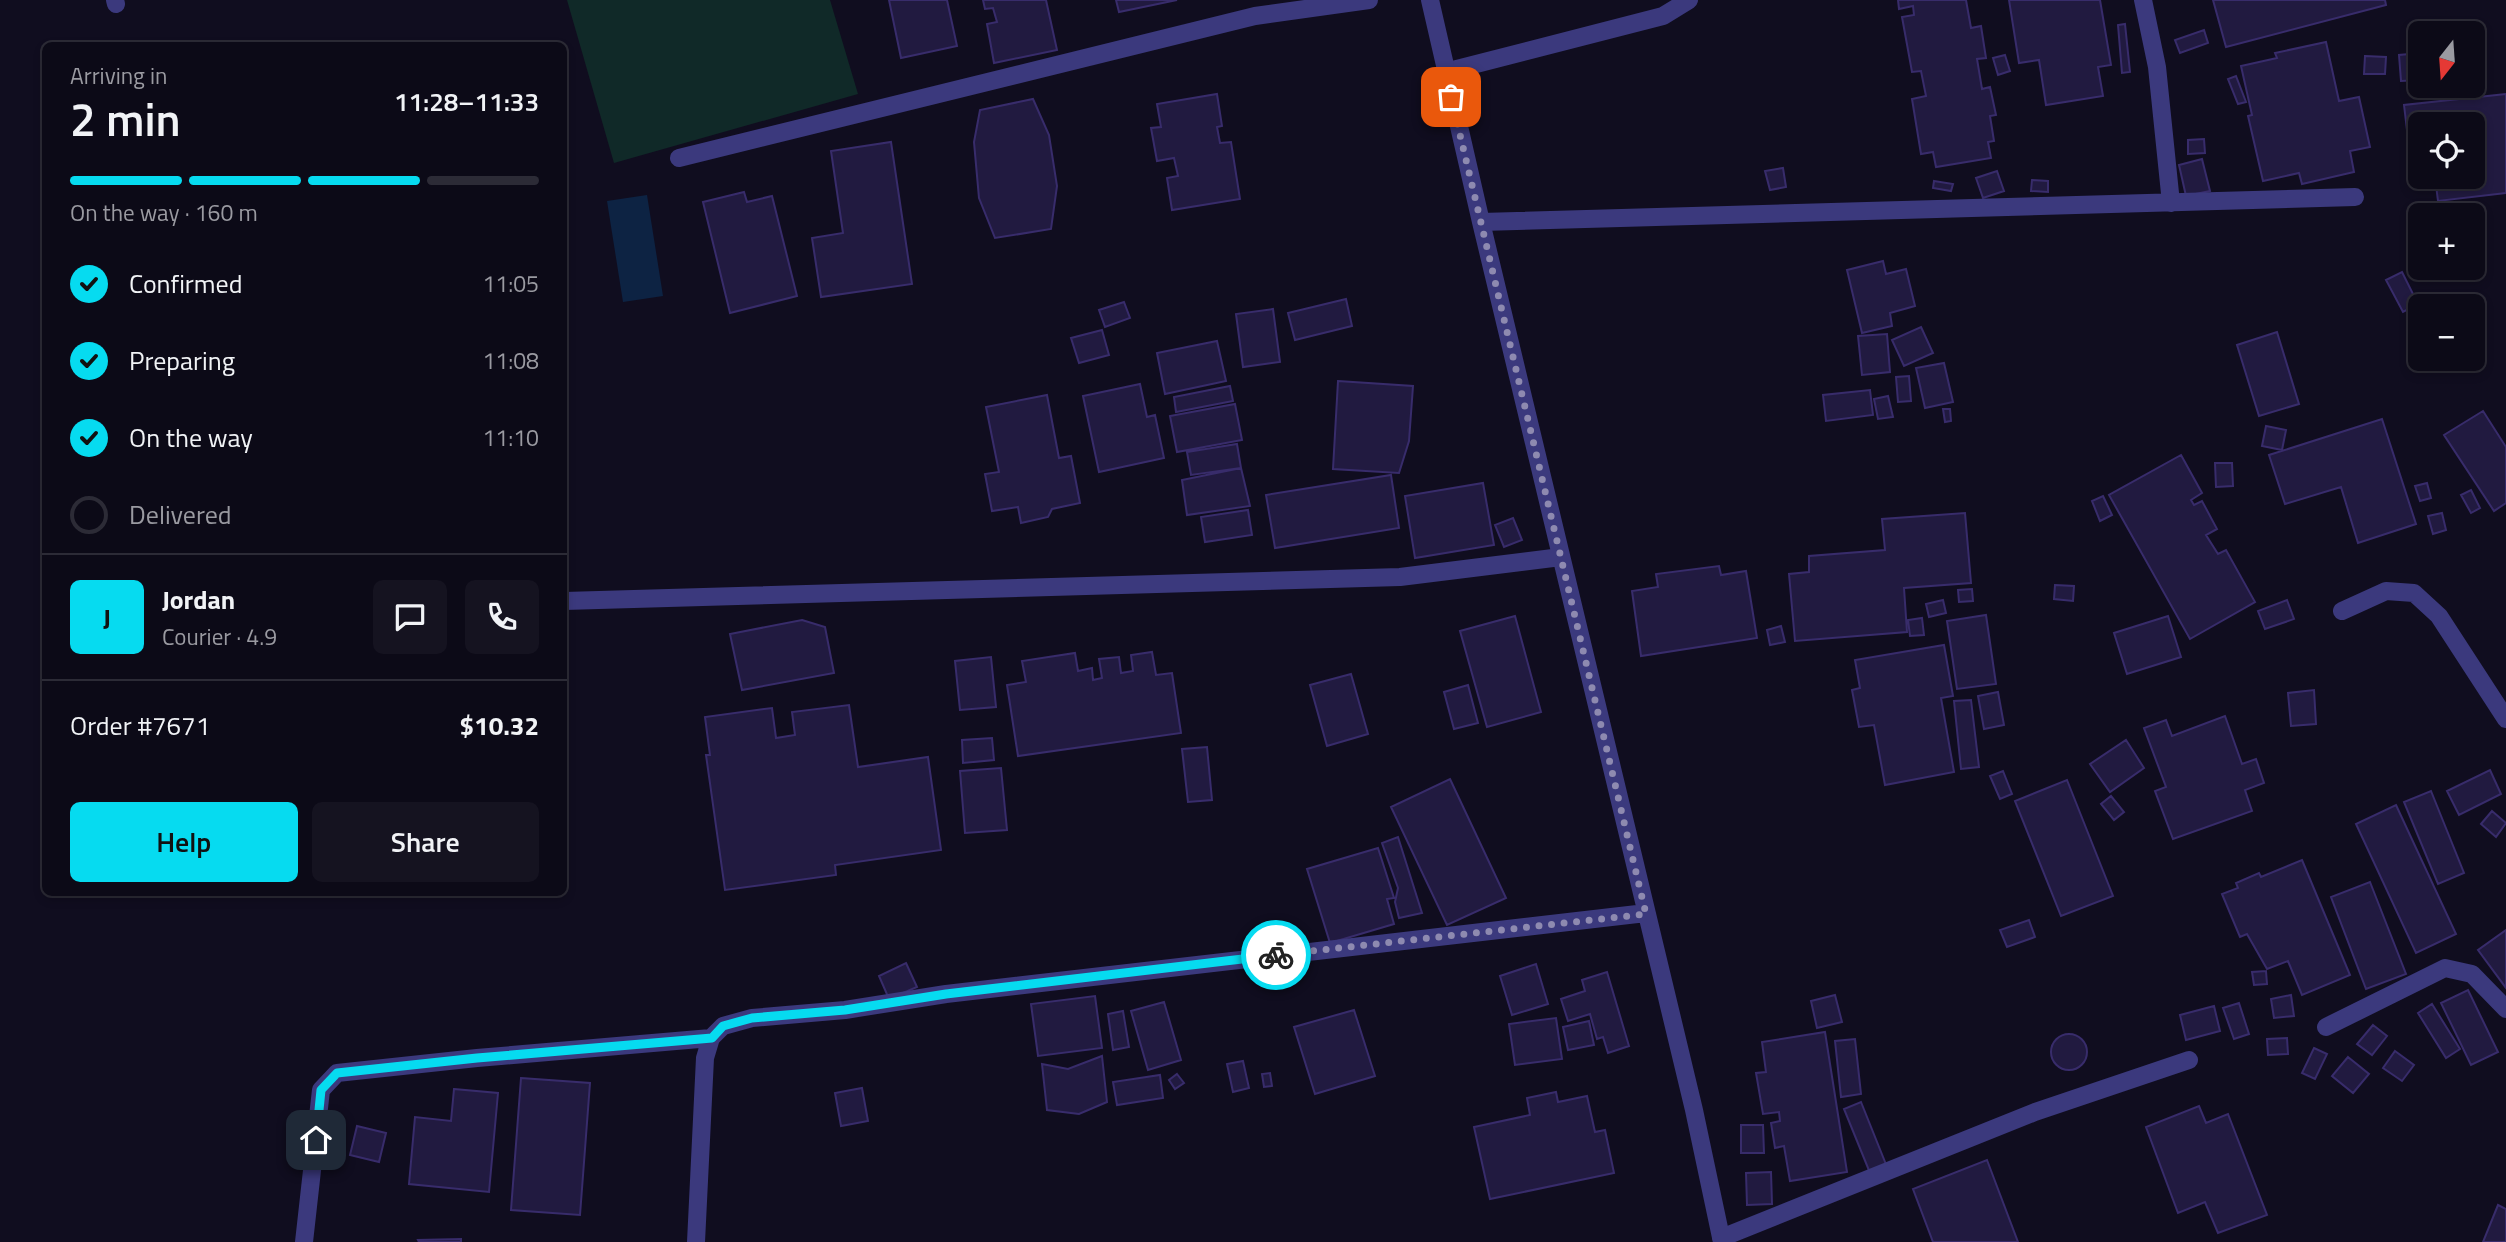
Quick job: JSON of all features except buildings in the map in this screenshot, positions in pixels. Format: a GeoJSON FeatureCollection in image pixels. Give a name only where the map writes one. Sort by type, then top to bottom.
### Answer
{"type":"FeatureCollection","features":[{"type":"Feature","properties":{"kind":"street"},"geometry":{"type":"LineString","coordinates":[[679,158],[1255,16],[1369,0]]}},
{"type":"Feature","properties":{"kind":"street"},"geometry":{"type":"LineString","coordinates":[[1430,0],[1694,1110],[1722,1240],[2035,1112],[2189,1060]]}},
{"type":"Feature","properties":{"kind":"street"},"geometry":{"type":"LineString","coordinates":[[1445,72],[1662,16],[1689,0]]}},
{"type":"Feature","properties":{"kind":"street"},"geometry":{"type":"LineString","coordinates":[[2143,0],[2157,67],[2171,203]]}},
{"type":"Feature","properties":{"kind":"street"},"geometry":{"type":"LineString","coordinates":[[1481,222],[2354,197]]}},
{"type":"Feature","properties":{"kind":"street"},"geometry":{"type":"LineString","coordinates":[[567,601],[1400,577],[1561,557]]}},
{"type":"Feature","properties":{"kind":"street"},"geometry":{"type":"LineString","coordinates":[[2343,611],[2386,591],[2414,593],[2439,615],[2506,719]]}},
{"type":"Feature","properties":{"kind":"street"},"geometry":{"type":"LineString","coordinates":[[696,1242],[705,1058],[712,1038],[723,1026],[752,1018],[845,1010],[946,994],[1646,914]]}},
{"type":"Feature","properties":{"kind":"street"},"geometry":{"type":"LineString","coordinates":[[2326,1027],[2445,968],[2472,974],[2506,1009]]}},
{"type":"Feature","properties":{"kind":"street"},"geometry":{"type":"LineString","coordinates":[[304,1242],[321,1090],[337,1073],[712,1038]]}},
{"type":"Feature","properties":{"kind":"green space"},"geometry":{"type":"Polygon","coordinates":[[[567,0],[830,0],[858,94],[614,163],[567,0]]]}},
{"type":"Feature","properties":{"kind":"water"},"geometry":{"type":"Polygon","coordinates":[[[647,195],[663,296],[623,302],[607,201],[647,195]]]}},
{"type":"Feature","properties":{"kind":"way so far"},"geometry":{"type":"LineString","coordinates":[[1276,955],[1646,914],[1451,97]]}},
{"type":"Feature","properties":{"kind":"route"},"geometry":{"type":"LineString","coordinates":[[316,1140],[321,1090],[337,1073],[712,1038],[723,1026],[752,1018],[845,1010],[946,994],[1276,955]]}}]}
